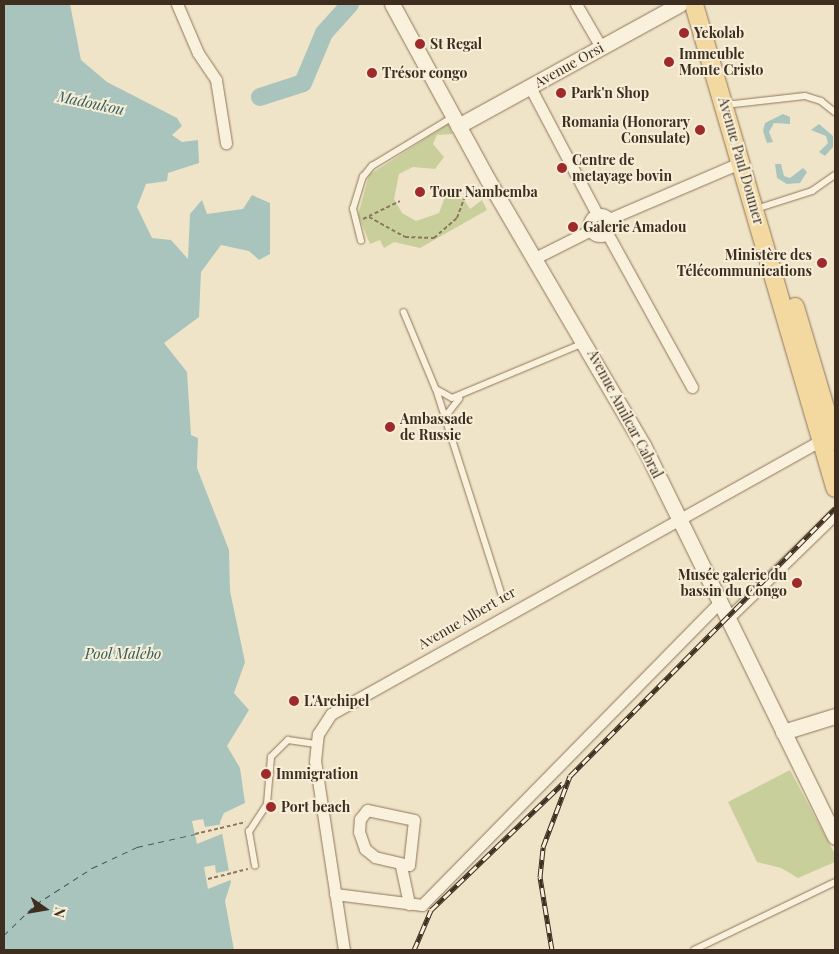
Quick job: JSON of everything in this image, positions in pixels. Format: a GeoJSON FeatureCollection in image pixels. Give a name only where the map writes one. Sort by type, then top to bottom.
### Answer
{"type":"FeatureCollection","features":[{"type":"Feature","properties":{"kind":"main road","name":"Avenue Amilcar Cabral"},"geometry":{"type":"LineString","coordinates":[[392,4],[456,122],[587,342],[678,518],[726,620],[835,836]]}},
{"type":"Feature","properties":{"kind":"main road","name":"Avenue Orsi"},"geometry":{"type":"LineString","coordinates":[[456,122],[530,86],[601,47],[694,5]]}},
{"type":"Feature","properties":{"kind":"main road","name":"Avenue Paul Doumer"},"geometry":{"type":"LineString","coordinates":[[694,5],[734,104],[778,271],[830,438],[835,488]]}},
{"type":"Feature","properties":{"kind":"main road","name":"Avenue Paul Doumer"},"geometry":{"type":"LineString","coordinates":[[694,5],[742,162],[760,208]]}},
{"type":"Feature","properties":{"kind":"main road"},"geometry":{"type":"LineString","coordinates":[[783,732],[835,716]]}},
{"type":"Feature","properties":{"kind":"street"},"geometry":{"type":"LineString","coordinates":[[177,4],[198,53],[216,80],[226,143]]}},
{"type":"Feature","properties":{"kind":"street"},"geometry":{"type":"LineString","coordinates":[[576,4],[601,47]]}},
{"type":"Feature","properties":{"kind":"street"},"geometry":{"type":"LineString","coordinates":[[530,86],[597,214],[609,219],[742,162]]}},
{"type":"Feature","properties":{"kind":"street"},"geometry":{"type":"LineString","coordinates":[[597,214],[590,220],[591,230],[599,236],[607,233]]}},
{"type":"Feature","properties":{"kind":"street"},"geometry":{"type":"LineString","coordinates":[[609,219],[607,233],[692,387]]}},
{"type":"Feature","properties":{"kind":"street"},"geometry":{"type":"LineString","coordinates":[[537,257],[591,230]]}},
{"type":"Feature","properties":{"kind":"street","name":"Avenue Albert 1er"},"geometry":{"type":"LineString","coordinates":[[344,950],[318,804],[316,744],[330,714],[678,518],[830,438]]}},
{"type":"Feature","properties":{"kind":"street"},"geometry":{"type":"LineString","coordinates":[[726,620],[835,514]]}},
{"type":"Feature","properties":{"kind":"street"},"geometry":{"type":"LineString","coordinates":[[335,894],[408,904],[426,901],[719,603]]}},
{"type":"Feature","properties":{"kind":"street"},"geometry":{"type":"LineString","coordinates":[[367,810],[416,822],[412,861],[401,866],[365,849],[359,832],[360,819],[367,810]]}},
{"type":"Feature","properties":{"kind":"street"},"geometry":{"type":"LineString","coordinates":[[401,866],[408,904]]}},
{"type":"Feature","properties":{"kind":"lane"},"geometry":{"type":"LineString","coordinates":[[734,104],[805,96],[821,101],[835,112]]}},
{"type":"Feature","properties":{"kind":"lane"},"geometry":{"type":"LineString","coordinates":[[361,240],[356,221],[355,195],[372,166],[456,122]]}},
{"type":"Feature","properties":{"kind":"lane"},"geometry":{"type":"LineString","coordinates":[[760,208],[812,192],[835,175]]}},
{"type":"Feature","properties":{"kind":"lane"},"geometry":{"type":"LineString","coordinates":[[404,312],[436,389],[502,595]]}},
{"type":"Feature","properties":{"kind":"lane"},"geometry":{"type":"LineString","coordinates":[[445,417],[459,399],[587,342]]}},
{"type":"Feature","properties":{"kind":"lane"},"geometry":{"type":"LineString","coordinates":[[436,389],[459,399]]}},
{"type":"Feature","properties":{"kind":"lane"},"geometry":{"type":"LineString","coordinates":[[255,866],[249,832],[267,804],[268,767],[276,749],[288,740],[316,744]]}},
{"type":"Feature","properties":{"kind":"lane"},"geometry":{"type":"LineString","coordinates":[[694,950],[835,882]]}},
{"type":"Feature","properties":{"kind":"path"},"geometry":{"type":"LineString","coordinates":[[369,217],[405,237],[434,238],[458,218],[468,187]]}},
{"type":"Feature","properties":{"kind":"path"},"geometry":{"type":"LineString","coordinates":[[356,221],[369,217],[400,201]]}},
{"type":"Feature","properties":{"kind":"path"},"geometry":{"type":"LineString","coordinates":[[195,834],[259,817]]}},
{"type":"Feature","properties":{"kind":"path"},"geometry":{"type":"LineString","coordinates":[[208,879],[255,866]]}},
{"type":"Feature","properties":{"kind":"green space"},"geometry":{"type":"Polygon","coordinates":[[[448,124],[453,134],[437,135],[433,144],[444,157],[435,169],[413,167],[399,174],[394,199],[402,213],[416,221],[439,213],[446,194],[461,195],[470,209],[482,200],[487,210],[420,248],[394,242],[384,248],[380,240],[370,244],[358,215],[369,175],[448,124]]]}},
{"type":"Feature","properties":{"kind":"green space"},"geometry":{"type":"Polygon","coordinates":[[[790,770],[835,854],[835,862],[798,878],[781,868],[757,862],[728,802],[790,770]]]}},
{"type":"Feature","properties":{"kind":"water","name":"Pool Malebo"},"geometry":{"type":"Polygon","coordinates":[[[4,4],[70,4],[81,60],[107,82],[177,118],[182,126],[172,135],[182,142],[198,140],[199,163],[168,173],[167,181],[146,184],[137,207],[152,238],[171,240],[188,259],[190,214],[202,200],[207,214],[243,209],[252,195],[270,203],[270,254],[259,260],[249,251],[221,245],[201,272],[199,317],[164,343],[187,372],[191,435],[198,438],[197,468],[229,550],[230,591],[245,662],[234,693],[249,710],[227,746],[240,768],[245,803],[224,813],[220,822],[231,882],[225,901],[234,950],[4,950],[4,4]]]}},
{"type":"Feature","properties":{"kind":"water"},"geometry":{"type":"Polygon","coordinates":[[[783,114],[790,117],[790,124],[774,123],[769,132],[773,142],[767,143],[763,131],[765,123],[783,114]]]}},
{"type":"Feature","properties":{"kind":"water"},"geometry":{"type":"Polygon","coordinates":[[[819,124],[833,136],[833,147],[825,156],[819,152],[828,143],[826,136],[811,130],[819,124]]]}},
{"type":"Feature","properties":{"kind":"water"},"geometry":{"type":"Polygon","coordinates":[[[775,164],[781,164],[784,176],[790,178],[803,168],[807,172],[800,183],[787,184],[777,178],[775,164]]]}},
{"type":"Feature","properties":{"kind":"pier"},"geometry":{"type":"Polygon","coordinates":[[[203,819],[205,827],[223,824],[224,833],[197,844],[192,821],[203,819]]]}},
{"type":"Feature","properties":{"kind":"pier"},"geometry":{"type":"Polygon","coordinates":[[[215,865],[216,873],[231,870],[233,879],[208,889],[204,867],[215,865]]]}},
{"type":"Feature","properties":{"kind":"waterway","name":"Madoukou"},"geometry":{"type":"LineString","coordinates":[[260,97],[303,83],[324,33],[350,4]]}},
{"type":"Feature","properties":{"kind":"ferry route"},"geometry":{"type":"LineString","coordinates":[[4,935],[36,904],[92,868],[137,847],[195,834]]}},
{"type":"Feature","properties":{"kind":"railway"},"geometry":{"type":"LineString","coordinates":[[552,950],[540,877],[543,847],[570,776],[835,508]]}},
{"type":"Feature","properties":{"kind":"railway"},"geometry":{"type":"LineString","coordinates":[[414,950],[431,910],[563,783]]}},
{"type":"Feature","properties":{"kind":"place","name":"Yekolab"},"geometry":{"type":"Point","coordinates":[684,33]}},
{"type":"Feature","properties":{"kind":"place","name":"St Regal"},"geometry":{"type":"Point","coordinates":[420,44]}},
{"type":"Feature","properties":{"kind":"place","name":"Immeuble Monte Cristo"},"geometry":{"type":"Point","coordinates":[669,62]}},
{"type":"Feature","properties":{"kind":"place","name":"Trésor congo"},"geometry":{"type":"Point","coordinates":[372,73]}},
{"type":"Feature","properties":{"kind":"place","name":"Park'n Shop"},"geometry":{"type":"Point","coordinates":[561,93]}},
{"type":"Feature","properties":{"kind":"place","name":"Romania (Honorary Consulate)"},"geometry":{"type":"Point","coordinates":[700,130]}},
{"type":"Feature","properties":{"kind":"place","name":"Centre de metayage bovin"},"geometry":{"type":"Point","coordinates":[562,168]}},
{"type":"Feature","properties":{"kind":"place","name":"Tour Nambemba"},"geometry":{"type":"Point","coordinates":[420,192]}},
{"type":"Feature","properties":{"kind":"place","name":"Galerie Amadou"},"geometry":{"type":"Point","coordinates":[573,227]}},
{"type":"Feature","properties":{"kind":"place","name":"Ministère des Télécommunications"},"geometry":{"type":"Point","coordinates":[822,263]}},
{"type":"Feature","properties":{"kind":"place","name":"Ambassade de Russie"},"geometry":{"type":"Point","coordinates":[390,427]}},
{"type":"Feature","properties":{"kind":"place","name":"Musée galerie du bassin du Congo"},"geometry":{"type":"Point","coordinates":[797,583]}},
{"type":"Feature","properties":{"kind":"place","name":"L'Archipel"},"geometry":{"type":"Point","coordinates":[294,701]}},
{"type":"Feature","properties":{"kind":"place","name":"Immigration"},"geometry":{"type":"Point","coordinates":[266,774]}},
{"type":"Feature","properties":{"kind":"place","name":"Port beach"},"geometry":{"type":"Point","coordinates":[271,807]}}]}
